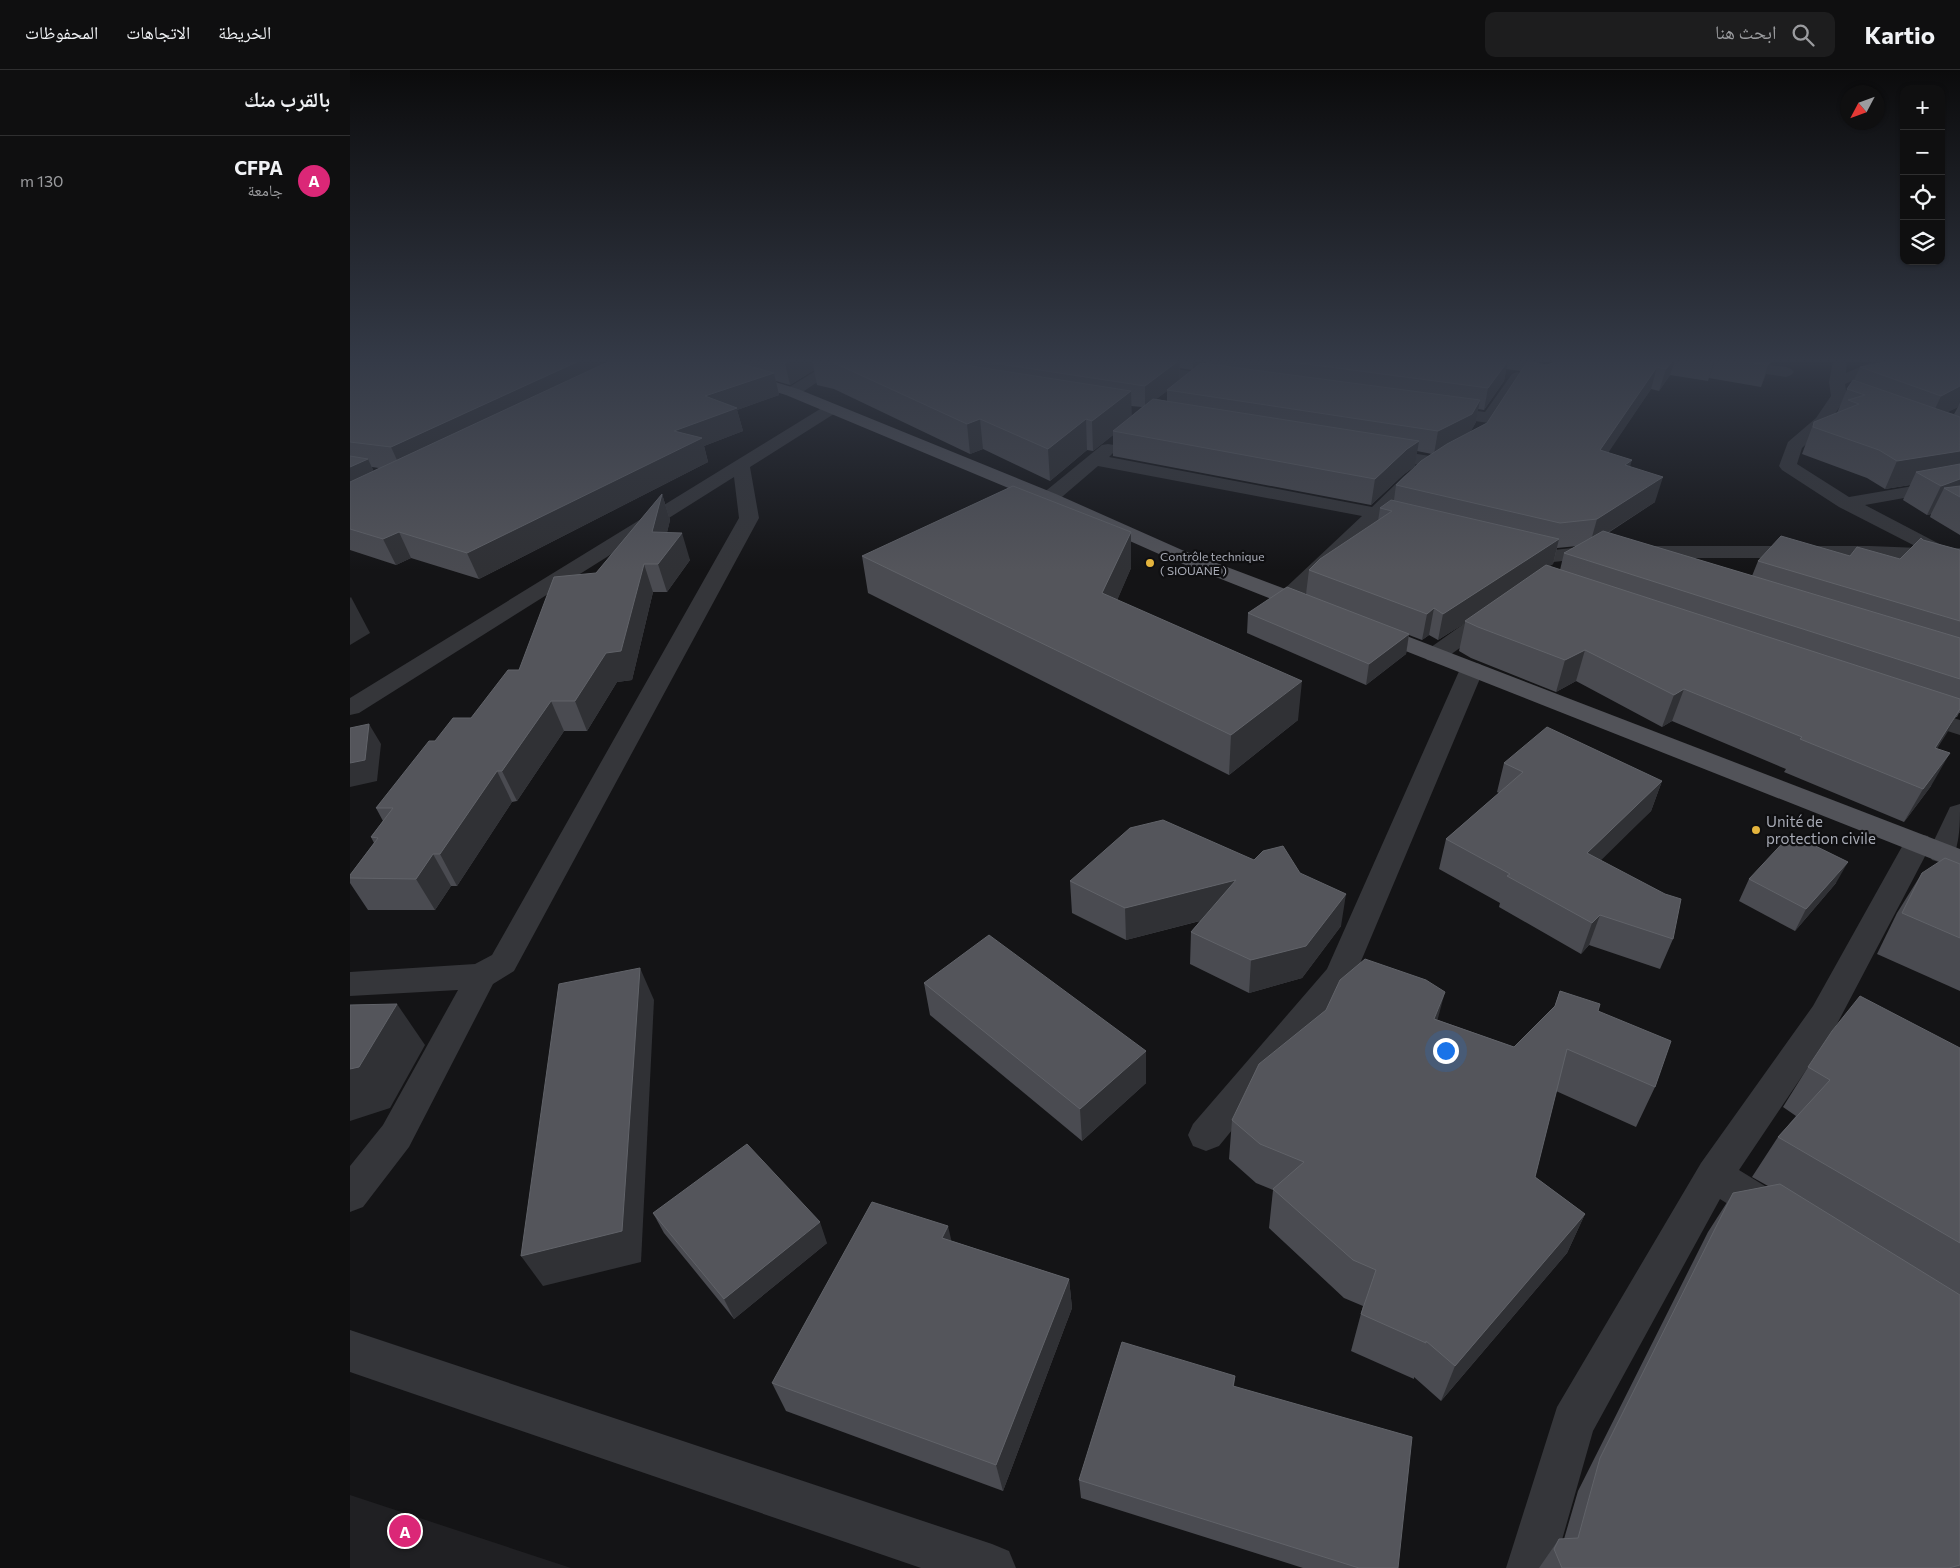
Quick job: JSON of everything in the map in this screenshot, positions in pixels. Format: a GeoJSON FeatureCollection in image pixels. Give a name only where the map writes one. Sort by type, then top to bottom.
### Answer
{"type":"FeatureCollection","features":[{"type":"Feature","properties":{"kind":"main road"},"geometry":{"type":"LineString","coordinates":[[885,431],[1049,498],[1175,554],[1940,852]]}},
{"type":"Feature","properties":{"kind":"street"},"geometry":{"type":"LineString","coordinates":[[350,708],[796,431]]}},
{"type":"Feature","properties":{"kind":"street"},"geometry":{"type":"LineString","coordinates":[[1811,431],[1794,446],[1788,466],[1846,503],[1953,561]]}},
{"type":"Feature","properties":{"kind":"street"},"geometry":{"type":"LineString","coordinates":[[1049,498],[1117,441]]}},
{"type":"Feature","properties":{"kind":"street"},"geometry":{"type":"LineString","coordinates":[[1368,451],[1436,462]]}},
{"type":"Feature","properties":{"kind":"street"},"geometry":{"type":"LineString","coordinates":[[1288,598],[1410,480],[1436,462],[1452,454]]}},
{"type":"Feature","properties":{"kind":"street"},"geometry":{"type":"LineString","coordinates":[[1095,460],[1376,513],[1404,520]]}},
{"type":"Feature","properties":{"kind":"street"},"geometry":{"type":"LineString","coordinates":[[350,984],[481,976],[503,963],[749,518],[741,466]]}},
{"type":"Feature","properties":{"kind":"street"},"geometry":{"type":"LineString","coordinates":[[1846,503],[1960,483]]}},
{"type":"Feature","properties":{"kind":"street"},"geometry":{"type":"LineString","coordinates":[[1499,542],[1553,556],[1592,552],[1870,552],[1953,561]]}},
{"type":"Feature","properties":{"kind":"street"},"geometry":{"type":"LineString","coordinates":[[1551,576],[1592,552],[1658,573]]}},
{"type":"Feature","properties":{"kind":"street"},"geometry":{"type":"LineString","coordinates":[[1435,655],[1504,606]]}},
{"type":"Feature","properties":{"kind":"street"},"geometry":{"type":"LineString","coordinates":[[1206,1135],[1340,976],[1472,669]]}},
{"type":"Feature","properties":{"kind":"street"},"geometry":{"type":"LineString","coordinates":[[1894,705],[1960,728]]}},
{"type":"Feature","properties":{"kind":"street"},"geometry":{"type":"LineString","coordinates":[[1530,1568],[1573,1423],[1714,1175],[1838,1022],[1940,852],[1960,813]]}},
{"type":"Feature","properties":{"kind":"street"},"geometry":{"type":"LineString","coordinates":[[350,1196],[396,1136],[481,976]]}},
{"type":"Feature","properties":{"kind":"street"},"geometry":{"type":"LineString","coordinates":[[1714,1175],[1799,1228]]}},
{"type":"Feature","properties":{"kind":"street"},"geometry":{"type":"LineString","coordinates":[[350,1351],[992,1568]]}},
{"type":"Feature","properties":{"kind":"shaded area"},"geometry":{"type":"Polygon","coordinates":[[[350,1495],[571,1568],[350,1568],[350,1495]]]}},
{"type":"Feature","properties":{"kind":"building"},"geometry":{"type":"Polygon","coordinates":[[[350,431],[426,431],[391,447],[350,442],[350,431]]]}},
{"type":"Feature","properties":{"kind":"building"},"geometry":{"type":"Polygon","coordinates":[[[460,431],[674,431],[702,438],[467,553],[399,532],[383,539],[350,529],[350,482],[460,431]]]}},
{"type":"Feature","properties":{"kind":"building"},"geometry":{"type":"Polygon","coordinates":[[[1007,431],[1071,431],[1048,449],[1007,431]]]}},
{"type":"Feature","properties":{"kind":"building"},"geometry":{"type":"Polygon","coordinates":[[[1113,431],[1355,431],[1419,441],[1407,449],[1375,479],[1113,431]]]}},
{"type":"Feature","properties":{"kind":"building"},"geometry":{"type":"Polygon","coordinates":[[[1472,431],[1613,431],[1600,450],[1632,460],[1625,465],[1663,477],[1597,519],[1560,523],[1396,485],[1421,461],[1472,431]]]}},
{"type":"Feature","properties":{"kind":"building"},"geometry":{"type":"Polygon","coordinates":[[[1824,431],[1960,431],[1960,451],[1897,461],[1879,450],[1824,431]]]}},
{"type":"Feature","properties":{"kind":"building"},"geometry":{"type":"Polygon","coordinates":[[[350,456],[368,459],[350,467],[350,456]]]}},
{"type":"Feature","properties":{"kind":"building"},"geometry":{"type":"Polygon","coordinates":[[[1960,464],[1960,479],[1941,486],[1916,472],[1960,464]]]}},
{"type":"Feature","properties":{"kind":"building"},"geometry":{"type":"Polygon","coordinates":[[[1013,486],[1131,532],[1102,593],[1302,681],[1231,735],[862,556],[1013,486]]]}},
{"type":"Feature","properties":{"kind":"building"},"geometry":{"type":"Polygon","coordinates":[[[1960,486],[1960,497],[1944,488],[1960,486]]]}},
{"type":"Feature","properties":{"kind":"building"},"geometry":{"type":"Polygon","coordinates":[[[662,494],[652,532],[682,533],[658,564],[644,564],[621,651],[606,653],[575,701],[551,701],[502,771],[497,771],[440,854],[433,854],[416,879],[350,878],[350,875],[378,838],[371,837],[393,808],[376,808],[429,741],[435,741],[453,718],[471,718],[508,670],[519,670],[554,577],[596,573],[662,494]]]}},
{"type":"Feature","properties":{"kind":"building"},"geometry":{"type":"Polygon","coordinates":[[[1391,500],[1559,539],[1443,614],[1434,608],[1427,614],[1309,570],[1320,559],[1392,511],[1380,508],[1391,500]]]}},
{"type":"Feature","properties":{"kind":"building"},"geometry":{"type":"Polygon","coordinates":[[[1603,531],[1960,638],[1960,679],[1564,553],[1603,531]]]}},
{"type":"Feature","properties":{"kind":"building"},"geometry":{"type":"Polygon","coordinates":[[[1781,536],[1850,556],[1857,547],[1900,559],[1921,538],[1960,550],[1960,621],[1758,561],[1781,536]]]}},
{"type":"Feature","properties":{"kind":"building"},"geometry":{"type":"Polygon","coordinates":[[[1546,565],[1960,699],[1960,709],[1935,748],[1950,753],[1923,789],[1684,689],[1674,695],[1585,650],[1565,660],[1465,621],[1546,565]]]}},
{"type":"Feature","properties":{"kind":"building"},"geometry":{"type":"Polygon","coordinates":[[[1287,587],[1409,634],[1369,664],[1248,613],[1287,587]]]}},
{"type":"Feature","properties":{"kind":"building"},"geometry":{"type":"Polygon","coordinates":[[[369,724],[365,760],[350,763],[350,728],[369,724]]]}},
{"type":"Feature","properties":{"kind":"building"},"geometry":{"type":"Polygon","coordinates":[[[1547,727],[1662,781],[1587,853],[1665,894],[1681,899],[1673,939],[1600,915],[1592,923],[1507,876],[1510,874],[1446,839],[1523,772],[1504,763],[1547,727]]]}},
{"type":"Feature","properties":{"kind":"building"},"geometry":{"type":"Polygon","coordinates":[[[1163,820],[1254,860],[1263,851],[1283,846],[1300,873],[1346,894],[1306,946],[1251,960],[1191,932],[1236,880],[1125,908],[1070,881],[1130,828],[1163,820]]]}},
{"type":"Feature","properties":{"kind":"building"},"geometry":{"type":"Polygon","coordinates":[[[1791,834],[1848,862],[1806,909],[1749,879],[1791,834]]]}},
{"type":"Feature","properties":{"kind":"building"},"geometry":{"type":"Polygon","coordinates":[[[1945,858],[1960,864],[1960,938],[1902,913],[1922,873],[1945,858]]]}},
{"type":"Feature","properties":{"kind":"building"},"geometry":{"type":"Polygon","coordinates":[[[989,935],[1146,1051],[1080,1109],[924,983],[989,935]]]}},
{"type":"Feature","properties":{"kind":"building"},"geometry":{"type":"Polygon","coordinates":[[[1365,959],[1426,980],[1445,992],[1434,1019],[1514,1047],[1555,1006],[1560,991],[1600,1004],[1598,1011],[1671,1041],[1655,1087],[1567,1049],[1535,1177],[1585,1214],[1455,1366],[1426,1341],[1426,1343],[1361,1314],[1376,1270],[1353,1260],[1273,1189],[1304,1162],[1260,1144],[1232,1120],[1259,1064],[1326,1010],[1340,980],[1365,959]]]}},
{"type":"Feature","properties":{"kind":"building"},"geometry":{"type":"Polygon","coordinates":[[[640,968],[622,1231],[521,1256],[559,984],[640,968]]]}},
{"type":"Feature","properties":{"kind":"building"},"geometry":{"type":"Polygon","coordinates":[[[1860,996],[1960,1048],[1960,1243],[1778,1137],[1830,1080],[1808,1067],[1832,1031],[1860,996]]]}},
{"type":"Feature","properties":{"kind":"building"},"geometry":{"type":"Polygon","coordinates":[[[397,1004],[359,1067],[350,1069],[350,1005],[397,1004]]]}},
{"type":"Feature","properties":{"kind":"building"},"geometry":{"type":"Polygon","coordinates":[[[747,1144],[820,1222],[724,1299],[653,1213],[747,1144]]]}},
{"type":"Feature","properties":{"kind":"building"},"geometry":{"type":"Polygon","coordinates":[[[1780,1184],[1960,1295],[1960,1565],[1949,1568],[1562,1568],[1554,1549],[1559,1539],[1578,1538],[1600,1458],[1733,1193],[1780,1184]]]}},
{"type":"Feature","properties":{"kind":"building"},"geometry":{"type":"Polygon","coordinates":[[[872,1202],[948,1226],[942,1238],[1069,1279],[996,1465],[772,1383],[872,1202]]]}},
{"type":"Feature","properties":{"kind":"building"},"geometry":{"type":"Polygon","coordinates":[[[1122,1342],[1235,1376],[1233,1386],[1412,1437],[1398,1568],[1359,1568],[1079,1480],[1122,1342]]]}},
{"type":"Feature","properties":{"kind":"place","name":"Contrôle technique ( SIOUANE )"},"geometry":{"type":"Point","coordinates":[1150,563]}},
{"type":"Feature","properties":{"kind":"place","name":"Unité de protection civile"},"geometry":{"type":"Point","coordinates":[1756,830]}},
{"type":"Feature","properties":{"kind":"place","name":"CFPA"},"geometry":{"type":"Point","coordinates":[405,1531]}}]}
